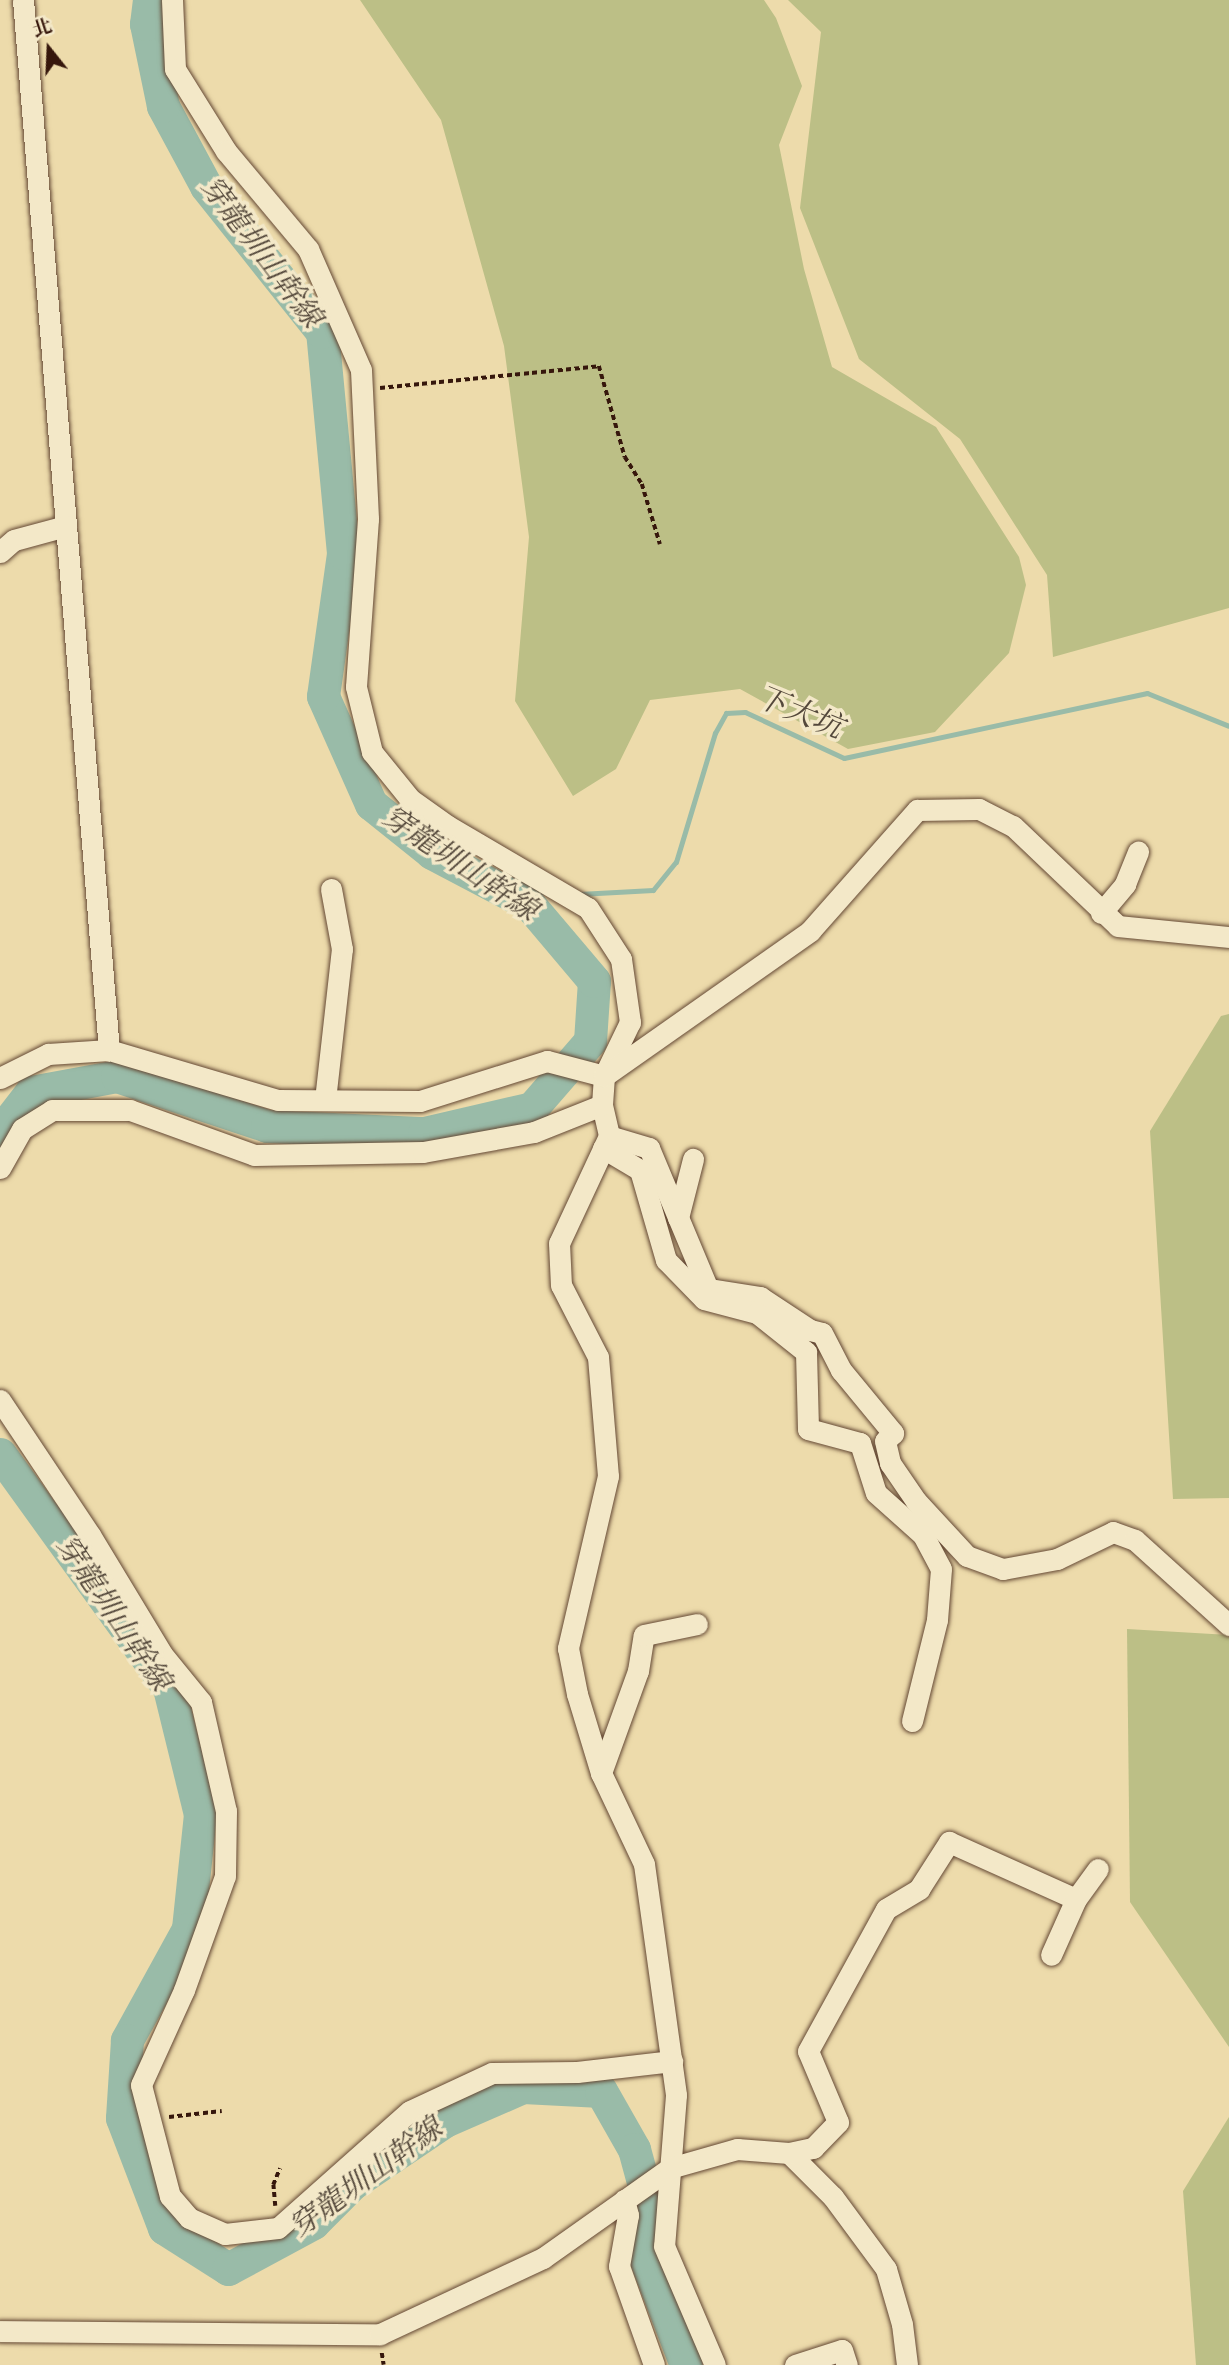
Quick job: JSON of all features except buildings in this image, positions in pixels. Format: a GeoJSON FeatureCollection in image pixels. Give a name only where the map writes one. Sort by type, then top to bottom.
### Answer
{"type":"FeatureCollection","features":[{"type":"Feature","properties":{"kind":"street"},"geometry":{"type":"LineString","coordinates":[[23,0],[109,1049]]}},
{"type":"Feature","properties":{"kind":"street"},"geometry":{"type":"LineString","coordinates":[[172,0],[175,69],[226,151],[307,249],[361,370],[368,519],[356,687],[372,752],[410,799],[438,819],[588,908],[621,959],[630,1022],[604,1076],[606,1142],[559,1243],[561,1285],[598,1357],[608,1476],[568,1648],[577,1694],[601,1773],[644,1864],[676,2095],[664,2246],[715,2365]]}},
{"type":"Feature","properties":{"kind":"street"},"geometry":{"type":"LineString","coordinates":[[0,552],[14,540],[66,526]]}},
{"type":"Feature","properties":{"kind":"street"},"geometry":{"type":"LineString","coordinates":[[0,1078],[48,1054],[109,1049],[278,1100],[420,1101],[547,1061],[604,1076],[810,931],[917,810],[979,810],[1013,826],[1101,913],[1118,926],[1229,937]]}},
{"type":"Feature","properties":{"kind":"street"},"geometry":{"type":"LineString","coordinates":[[1101,913],[1125,884],[1138,852]]}},
{"type":"Feature","properties":{"kind":"street"},"geometry":{"type":"LineString","coordinates":[[326,1100],[342,950],[331,890]]}},
{"type":"Feature","properties":{"kind":"street"},"geometry":{"type":"LineString","coordinates":[[0,1168],[22,1129],[52,1110],[130,1110],[254,1155],[424,1152],[534,1132],[603,1105]]}},
{"type":"Feature","properties":{"kind":"street"},"geometry":{"type":"LineString","coordinates":[[606,1142],[649,1148],[708,1289],[760,1297],[810,1330],[822,1333],[841,1370],[893,1433],[885,1441],[890,1463],[916,1501],[967,1556],[1003,1569],[1057,1559],[1113,1532],[1135,1539],[1229,1625]]}},
{"type":"Feature","properties":{"kind":"street"},"geometry":{"type":"LineString","coordinates":[[606,1142],[640,1170],[666,1260],[704,1299],[757,1313],[806,1352],[807,1429],[860,1443],[876,1493],[923,1535],[941,1569],[937,1620],[912,1721]]}},
{"type":"Feature","properties":{"kind":"street"},"geometry":{"type":"LineString","coordinates":[[678,1218],[693,1159]]}},
{"type":"Feature","properties":{"kind":"street"},"geometry":{"type":"LineString","coordinates":[[0,1400],[90,1535],[162,1654],[201,1702],[226,1811],[225,1876],[184,1990],[141,2085],[170,2196],[189,2218],[225,2234],[278,2228],[411,2111],[492,2073],[577,2072],[671,2061]]}},
{"type":"Feature","properties":{"kind":"street"},"geometry":{"type":"LineString","coordinates":[[601,1773],[638,1671],[644,1635],[697,1624]]}},
{"type":"Feature","properties":{"kind":"street"},"geometry":{"type":"LineString","coordinates":[[0,2331],[380,2334],[542,2258],[669,2169],[737,2149],[789,2153],[813,2148],[838,2122],[808,2051],[886,1909],[919,1889],[949,1842],[1076,1899]]}},
{"type":"Feature","properties":{"kind":"street"},"geometry":{"type":"LineString","coordinates":[[1051,1955],[1076,1899],[1098,1869]]}},
{"type":"Feature","properties":{"kind":"street"},"geometry":{"type":"LineString","coordinates":[[789,2153],[833,2197],[886,2269],[902,2324],[907,2365]]}},
{"type":"Feature","properties":{"kind":"street"},"geometry":{"type":"LineString","coordinates":[[624,2200],[628,2215],[619,2266],[654,2365]]}},
{"type":"Feature","properties":{"kind":"street"},"geometry":{"type":"LineString","coordinates":[[795,2365],[842,2350],[847,2365]]}},
{"type":"Feature","properties":{"kind":"path"},"geometry":{"type":"LineString","coordinates":[[364,390],[599,366],[625,457],[642,484],[660,544]]}},
{"type":"Feature","properties":{"kind":"path"},"geometry":{"type":"LineString","coordinates":[[150,2119],[222,2111]]}},
{"type":"Feature","properties":{"kind":"path"},"geometry":{"type":"LineString","coordinates":[[278,2228],[273,2185],[280,2168]]}},
{"type":"Feature","properties":{"kind":"green space"},"geometry":{"type":"Polygon","coordinates":[[[360,0],[764,0],[776,18],[802,86],[779,145],[804,269],[832,367],[936,427],[1019,557],[1026,585],[1009,653],[935,732],[848,749],[740,689],[650,700],[616,769],[573,796],[515,701],[529,537],[504,346],[441,120],[360,0]]]}},
{"type":"Feature","properties":{"kind":"green space"},"geometry":{"type":"Polygon","coordinates":[[[788,0],[1229,0],[1229,608],[1053,657],[1047,575],[960,439],[859,359],[800,208],[821,32],[788,0]]]}},
{"type":"Feature","properties":{"kind":"green space"},"geometry":{"type":"Polygon","coordinates":[[[1229,1014],[1229,1498],[1173,1499],[1150,1131],[1221,1016],[1229,1014]]]}},
{"type":"Feature","properties":{"kind":"green space"},"geometry":{"type":"Polygon","coordinates":[[[1127,1629],[1229,1635],[1229,2047],[1130,1902],[1127,1629]]]}},
{"type":"Feature","properties":{"kind":"green space"},"geometry":{"type":"Polygon","coordinates":[[[1229,2117],[1229,2365],[1196,2365],[1183,2191],[1229,2117]]]}},
{"type":"Feature","properties":{"kind":"waterway","name":"穿龍圳山幹線"},"geometry":{"type":"LineString","coordinates":[[0,1132],[31,1092],[117,1076],[267,1126],[424,1133],[532,1108],[590,1041],[594,981],[529,904],[432,853],[371,804],[323,696],[343,553],[322,332],[206,186],[163,106],[146,24],[149,0]]}},
{"type":"Feature","properties":{"kind":"waterway","name":"下大坑"},"geometry":{"type":"LineString","coordinates":[[579,894],[653,890],[676,862],[715,733],[726,713],[745,712],[844,758],[1147,693],[1229,726]]}},
{"type":"Feature","properties":{"kind":"waterway","name":"下大坑"},"geometry":{"type":"LineString","coordinates":[[503,891],[545,892]]}},
{"type":"Feature","properties":{"kind":"waterway","name":"穿龍圳山幹線"},"geometry":{"type":"LineString","coordinates":[[0,1454],[169,1688],[200,1814],[188,1929],[127,2040],[122,2118],[164,2228],[228,2269],[313,2223],[353,2183],[445,2121],[523,2087],[601,2091],[634,2149],[647,2197],[642,2250],[686,2365]]}}]}
